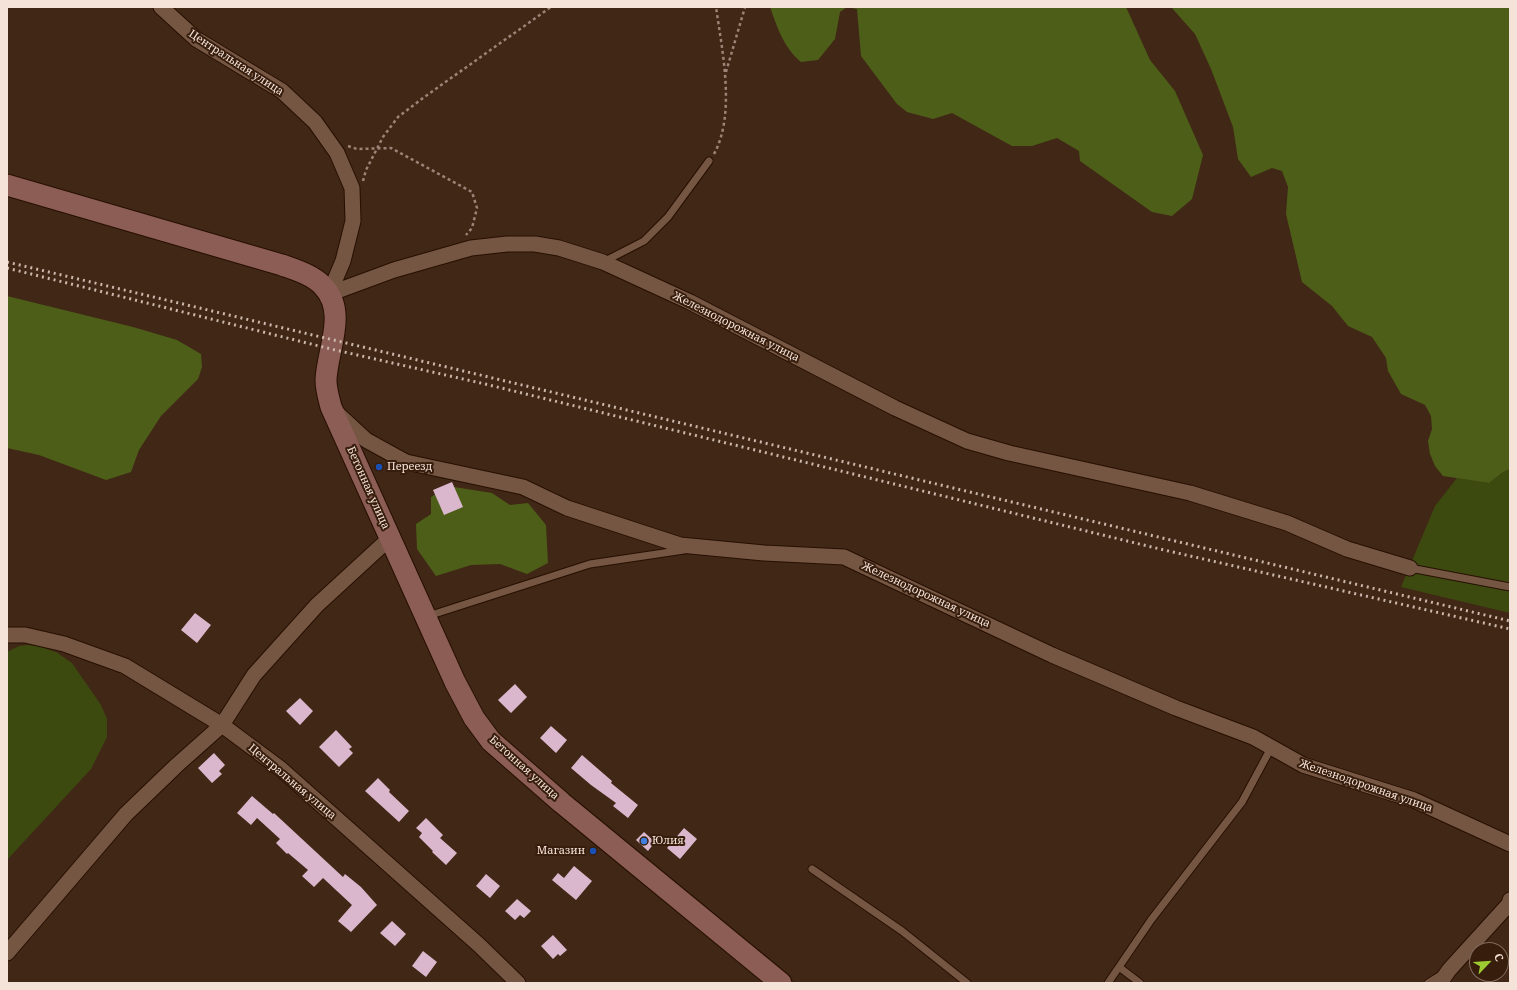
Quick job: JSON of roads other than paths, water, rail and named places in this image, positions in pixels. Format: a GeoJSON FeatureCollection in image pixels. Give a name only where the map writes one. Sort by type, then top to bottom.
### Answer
{"type":"FeatureCollection","features":[{"type":"Feature","properties":{"kind":"main road"},"geometry":{"type":"LineString","coordinates":[[7,186],[282,265],[314,279],[329,294],[334,307],[335,319],[326,380],[329,399]]}},
{"type":"Feature","properties":{"kind":"main road","name":"Бетонная улица"},"geometry":{"type":"LineString","coordinates":[[329,399],[464,702],[491,741],[562,803],[780,983]]}},
{"type":"Feature","properties":{"kind":"street","name":"Центральная улица"},"geometry":{"type":"LineString","coordinates":[[161,7],[196,39],[282,91],[315,122],[337,152],[352,188],[353,221],[343,261],[329,294]]}},
{"type":"Feature","properties":{"kind":"street","name":"Железнодорожная улица"},"geometry":{"type":"LineString","coordinates":[[329,294],[408,266],[471,248],[507,244],[535,244],[558,248],[603,262],[690,302],[895,408],[967,441],[1008,453],[1190,493],[1287,523],[1347,549],[1410,568]]}},
{"type":"Feature","properties":{"kind":"street","name":"Железнодорожная улица"},"geometry":{"type":"LineString","coordinates":[[329,399],[366,440],[406,462],[523,487],[567,508],[680,545],[764,553],[844,557],[1052,654],[1176,708],[1253,737],[1303,765],[1414,800],[1510,844]]}},
{"type":"Feature","properties":{"kind":"street"},"geometry":{"type":"LineString","coordinates":[[7,952],[126,814],[177,765],[222,725],[254,675],[317,605],[390,538]]}},
{"type":"Feature","properties":{"kind":"street","name":"Центральная улица"},"geometry":{"type":"LineString","coordinates":[[7,635],[25,635],[64,644],[124,666],[222,725],[281,769],[479,945],[518,983]]}},
{"type":"Feature","properties":{"kind":"street"},"geometry":{"type":"LineString","coordinates":[[1440,983],[1449,970],[1509,904],[1510,900]]}},
{"type":"Feature","properties":{"kind":"street"},"geometry":{"type":"LineString","coordinates":[[1490,925],[1510,919]]}},
{"type":"Feature","properties":{"kind":"lane"},"geometry":{"type":"LineString","coordinates":[[603,262],[644,241],[668,217],[710,161]]}},
{"type":"Feature","properties":{"kind":"lane"},"geometry":{"type":"LineString","coordinates":[[425,617],[590,564],[703,547]]}},
{"type":"Feature","properties":{"kind":"lane"},"geometry":{"type":"LineString","coordinates":[[1410,568],[1510,587]]}},
{"type":"Feature","properties":{"kind":"lane"},"geometry":{"type":"LineString","coordinates":[[1108,983],[1151,920],[1242,802],[1271,748]]}},
{"type":"Feature","properties":{"kind":"lane"},"geometry":{"type":"LineString","coordinates":[[812,869],[902,932],[967,983]]}},
{"type":"Feature","properties":{"kind":"lane"},"geometry":{"type":"LineString","coordinates":[[1119,967],[1140,983]]}},
{"type":"Feature","properties":{"kind":"lane"},"geometry":{"type":"LineString","coordinates":[[1428,983],[1449,970]]}},
{"type":"Feature","properties":{"kind":"railway"},"geometry":{"type":"LineString","coordinates":[[7,262],[1510,621]]}},
{"type":"Feature","properties":{"kind":"railway"},"geometry":{"type":"LineString","coordinates":[[7,268],[331,349],[485,384],[1164,550],[1510,629]]}},
{"type":"Feature","properties":{"kind":"place","name":"Переезд"},"geometry":{"type":"Point","coordinates":[379,467]}},
{"type":"Feature","properties":{"kind":"place","name":"Юлия"},"geometry":{"type":"Point","coordinates":[644,841]}},
{"type":"Feature","properties":{"kind":"place","name":"Магазин"},"geometry":{"type":"Point","coordinates":[593,851]}}]}
